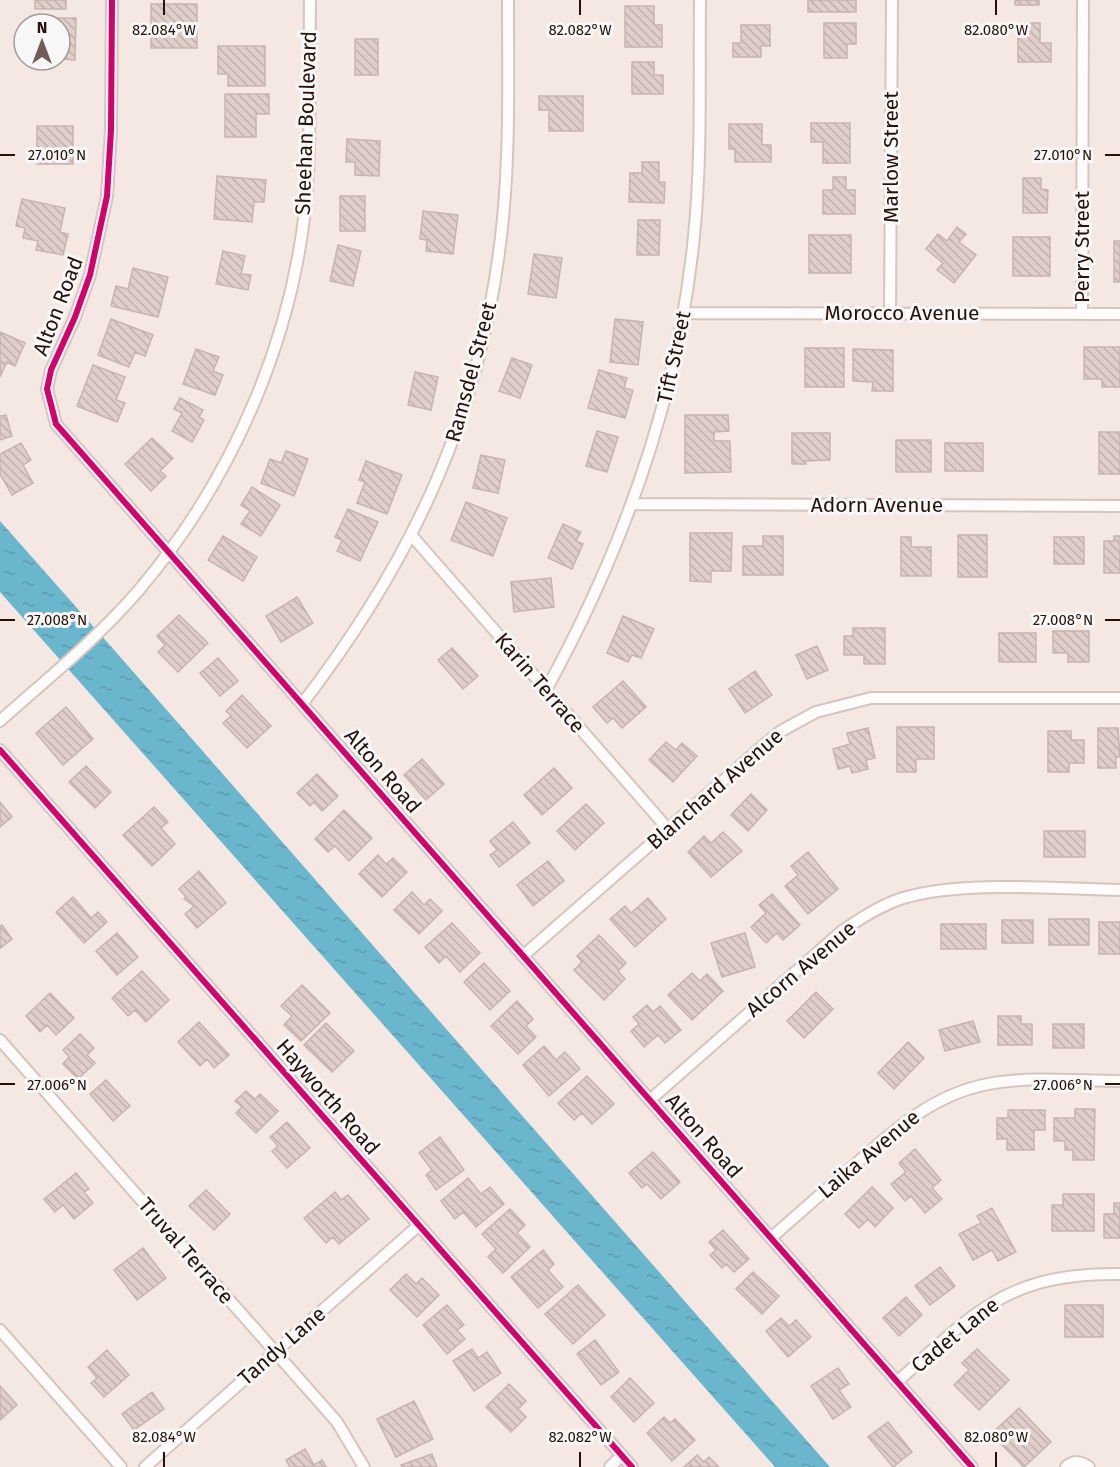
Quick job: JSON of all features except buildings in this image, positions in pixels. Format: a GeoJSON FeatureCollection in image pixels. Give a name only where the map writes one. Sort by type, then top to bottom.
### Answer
{"type":"FeatureCollection","features":[{"type":"Feature","properties":{"kind":"street","name":"Alton Road"},"geometry":{"type":"LineString","coordinates":[[112,0],[111,130],[102,223],[90,275],[75,317],[51,370],[47,389],[56,424],[972,1467]]}},
{"type":"Feature","properties":{"kind":"street","name":"Sheehan Boulevard"},"geometry":{"type":"LineString","coordinates":[[0,721],[101,630],[138,591],[169,552],[203,501],[229,458],[250,413],[283,320],[295,272],[308,174],[309,0]]}},
{"type":"Feature","properties":{"kind":"street","name":"Ramsdel Street"},"geometry":{"type":"LineString","coordinates":[[302,704],[359,627],[412,536],[456,434],[479,358],[494,288],[507,170],[508,0]]}},
{"type":"Feature","properties":{"kind":"street","name":"Tift Street"},"geometry":{"type":"LineString","coordinates":[[546,690],[591,605],[633,504],[662,412],[684,313],[697,198],[700,0]]}},
{"type":"Feature","properties":{"kind":"street","name":"Marlow Street"},"geometry":{"type":"LineString","coordinates":[[890,313],[892,0]]}},
{"type":"Feature","properties":{"kind":"street","name":"Perry Street"},"geometry":{"type":"LineString","coordinates":[[1082,314],[1083,0]]}},
{"type":"Feature","properties":{"kind":"street","name":"Morocco Avenue"},"geometry":{"type":"LineString","coordinates":[[684,313],[1120,314]]}},
{"type":"Feature","properties":{"kind":"street","name":"Adorn Avenue"},"geometry":{"type":"LineString","coordinates":[[633,504],[1120,506]]}},
{"type":"Feature","properties":{"kind":"street","name":"Karin Terrace"},"geometry":{"type":"LineString","coordinates":[[412,536],[668,829]]}},
{"type":"Feature","properties":{"kind":"street","name":"Blanchard Avenue"},"geometry":{"type":"LineString","coordinates":[[524,955],[781,731],[816,712],[851,701],[871,698],[1120,698]]}},
{"type":"Feature","properties":{"kind":"street","name":"Hayworth Road"},"geometry":{"type":"LineString","coordinates":[[0,750],[632,1467]]}},
{"type":"Feature","properties":{"kind":"street","name":"Alcorn Avenue"},"geometry":{"type":"LineString","coordinates":[[651,1099],[842,931],[870,913],[900,899],[956,889],[1120,890]]}},
{"type":"Feature","properties":{"kind":"street","name":"Truval Terrace"},"geometry":{"type":"LineString","coordinates":[[0,1040],[337,1422],[364,1467]]}},
{"type":"Feature","properties":{"kind":"street","name":"Laika Avenue"},"geometry":{"type":"LineString","coordinates":[[771,1238],[904,1121],[932,1103],[963,1090],[989,1084],[1016,1081],[1120,1081]]}},
{"type":"Feature","properties":{"kind":"street","name":"Tandy Lane"},"geometry":{"type":"LineString","coordinates":[[144,1467],[419,1225]]}},
{"type":"Feature","properties":{"kind":"street","name":"Cadet Lane"},"geometry":{"type":"LineString","coordinates":[[897,1382],[967,1321],[1007,1294],[1038,1281],[1061,1276],[1120,1274]]}},
{"type":"Feature","properties":{"kind":"street"},"geometry":{"type":"LineString","coordinates":[[0,1330],[121,1467]]}},
{"type":"Feature","properties":{"kind":"street"},"geometry":{"type":"LineString","coordinates":[[610,1467],[622,1455]]}},
{"type":"Feature","properties":{"kind":"street"},"geometry":{"type":"LineString","coordinates":[[1066,1467],[1070,1463],[1081,1462],[1089,1467]]}},
{"type":"Feature","properties":{"kind":"water"},"geometry":{"type":"Polygon","coordinates":[[[0,521],[830,1467],[775,1467],[0,592],[0,521]]]}},
{"type":"Feature","properties":{"kind":"cycle path"},"geometry":{"type":"LineString","coordinates":[[112,0],[111,130],[107,196],[90,275],[75,317],[51,370],[47,389],[56,424],[972,1467]]}},
{"type":"Feature","properties":{"kind":"cycle path"},"geometry":{"type":"LineString","coordinates":[[0,750],[632,1467]]}}]}
